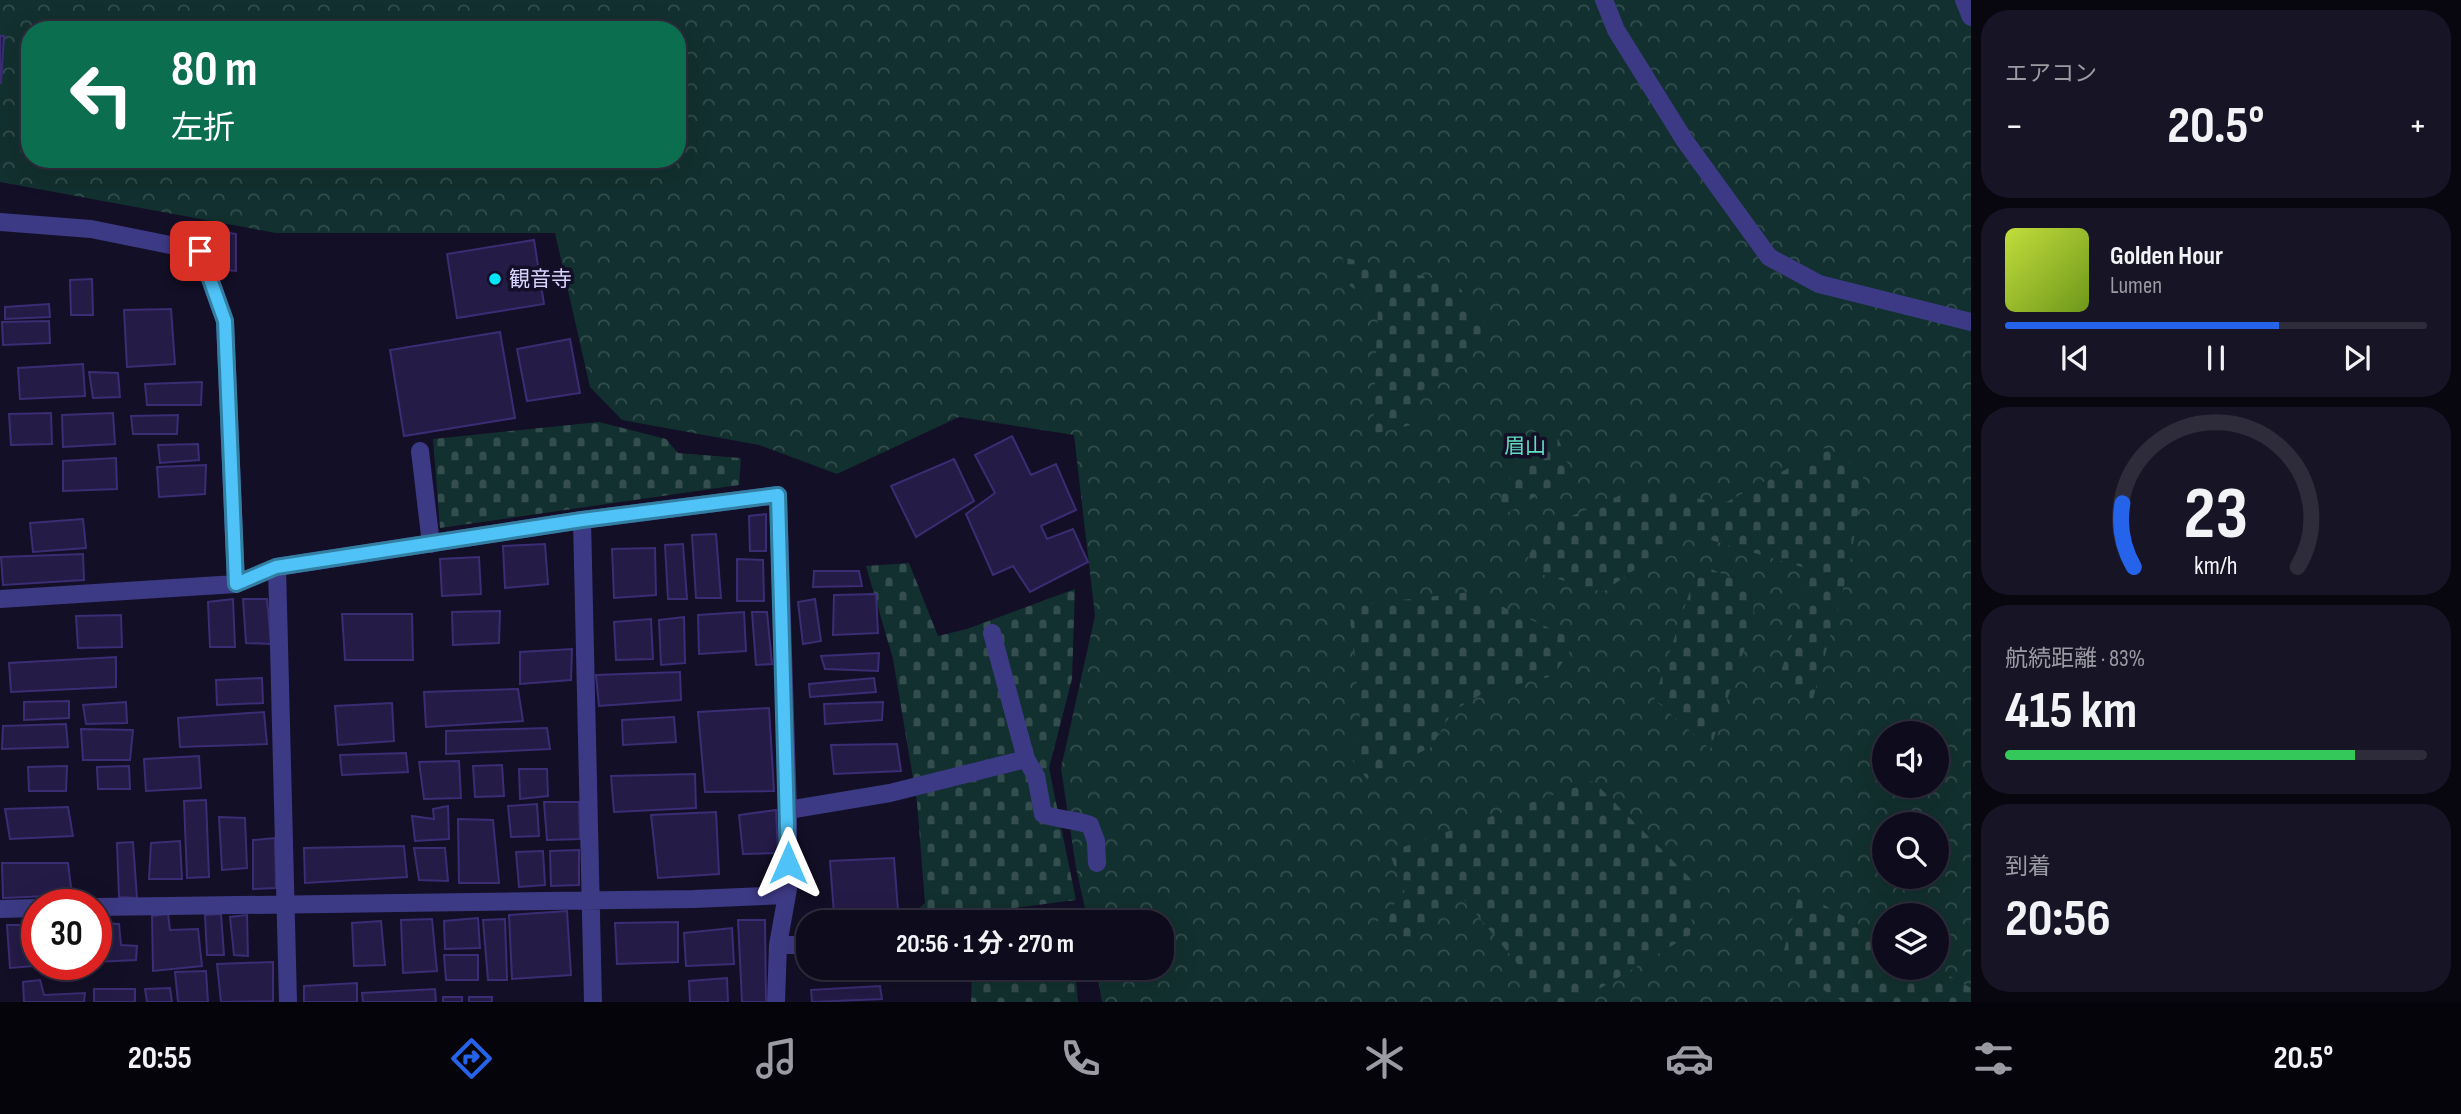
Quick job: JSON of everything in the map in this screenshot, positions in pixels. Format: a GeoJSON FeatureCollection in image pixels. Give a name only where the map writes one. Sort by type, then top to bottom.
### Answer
{"type":"FeatureCollection","features":[{"type":"Feature","properties":{"kind":"street"},"geometry":{"type":"LineString","coordinates":[[1604,0],[1616,30],[1685,141],[1769,257],[1819,284],[1971,322]]}},
{"type":"Feature","properties":{"kind":"street"},"geometry":{"type":"LineString","coordinates":[[1965,0],[1971,17]]}},
{"type":"Feature","properties":{"kind":"street"},"geometry":{"type":"LineString","coordinates":[[0,222],[91,229],[200,251],[225,321],[236,584]]}},
{"type":"Feature","properties":{"kind":"street"},"geometry":{"type":"LineString","coordinates":[[419,451],[431,544]]}},
{"type":"Feature","properties":{"kind":"street"},"geometry":{"type":"LineString","coordinates":[[0,599],[236,584],[276,567],[582,520],[778,495],[788,810],[787,895],[778,945],[776,1002]]}},
{"type":"Feature","properties":{"kind":"street"},"geometry":{"type":"LineString","coordinates":[[582,520],[593,1002]]}},
{"type":"Feature","properties":{"kind":"street"},"geometry":{"type":"LineString","coordinates":[[276,567],[288,1002]]}},
{"type":"Feature","properties":{"kind":"street"},"geometry":{"type":"LineString","coordinates":[[992,633],[1026,759],[1036,776],[1042,814],[1090,825],[1096,841],[1097,863]]}},
{"type":"Feature","properties":{"kind":"street"},"geometry":{"type":"LineString","coordinates":[[788,810],[890,793],[1026,759]]}},
{"type":"Feature","properties":{"kind":"street"},"geometry":{"type":"LineString","coordinates":[[112,907],[787,895]]}},
{"type":"Feature","properties":{"kind":"street"},"geometry":{"type":"LineString","coordinates":[[0,909],[21,908]]}},
{"type":"Feature","properties":{"kind":"street"},"geometry":{"type":"LineString","coordinates":[[778,945],[796,945]]}},
{"type":"Feature","properties":{"kind":"green space","name":"眉山"},"geometry":{"type":"Polygon","coordinates":[[[0,0],[1971,0],[1971,1002],[1102,1002],[1098,980],[1174,980],[1174,910],[1085,910],[1076,868],[1061,768],[1095,616],[1074,435],[959,417],[837,474],[759,445],[622,420],[590,387],[555,233],[276,233],[0,182],[0,0]]]}},
{"type":"Feature","properties":{"kind":"green space"},"geometry":{"type":"Polygon","coordinates":[[[1342,257],[1457,284],[1492,334],[1419,393],[1415,424],[1373,434],[1378,306],[1350,286],[1342,257]]]}},
{"type":"Feature","properties":{"kind":"green space"},"geometry":{"type":"Polygon","coordinates":[[[599,422],[666,439],[678,453],[741,458],[739,485],[440,528],[433,439],[599,422]]]}},
{"type":"Feature","properties":{"kind":"green space"},"geometry":{"type":"Polygon","coordinates":[[[1555,430],[1572,475],[1499,518],[1502,487],[1555,430]]]}},
{"type":"Feature","properties":{"kind":"green space"},"geometry":{"type":"Polygon","coordinates":[[[1825,448],[1864,471],[1850,564],[1811,706],[1781,672],[1812,570],[1687,533],[1603,592],[1523,569],[1541,529],[1642,486],[1723,504],[1825,448]]]}},
{"type":"Feature","properties":{"kind":"green space"},"geometry":{"type":"Polygon","coordinates":[[[909,563],[938,636],[967,629],[1075,589],[1072,679],[1049,768],[1076,900],[997,910],[917,910],[925,903],[917,802],[893,659],[866,566],[909,563]]]}},
{"type":"Feature","properties":{"kind":"green space"},"geometry":{"type":"Polygon","coordinates":[[[1699,564],[1751,586],[1755,618],[1710,749],[1654,699],[1699,564]]]}},
{"type":"Feature","properties":{"kind":"green space"},"geometry":{"type":"Polygon","coordinates":[[[1471,592],[1577,641],[1553,676],[1485,692],[1453,711],[1431,747],[1367,779],[1347,753],[1361,728],[1349,606],[1471,592]]]}},
{"type":"Feature","properties":{"kind":"green space"},"geometry":{"type":"Polygon","coordinates":[[[1593,781],[1696,884],[1690,935],[1577,1002],[1549,1002],[1463,898],[1408,941],[1375,924],[1405,893],[1389,852],[1593,781]]]}},
{"type":"Feature","properties":{"kind":"green space"},"geometry":{"type":"Polygon","coordinates":[[[1800,891],[1872,933],[1872,980],[1949,980],[1949,976],[1971,988],[1971,1002],[1844,1002],[1780,965],[1800,891]]]}},
{"type":"Feature","properties":{"kind":"green space"},"geometry":{"type":"Polygon","coordinates":[[[972,980],[1076,980],[1078,1002],[971,1002],[972,980]]]}},
{"type":"Feature","properties":{"kind":"building"},"geometry":{"type":"Polygon","coordinates":[[[0,36],[4,36],[1,83],[0,83],[0,36]]]}},
{"type":"Feature","properties":{"kind":"building"},"geometry":{"type":"Polygon","coordinates":[[[213,230],[236,234],[236,271],[215,269],[213,230]]]}},
{"type":"Feature","properties":{"kind":"building","name":"観音寺"},"geometry":{"type":"Polygon","coordinates":[[[534,240],[544,304],[457,318],[447,254],[534,240]]]}},
{"type":"Feature","properties":{"kind":"building"},"geometry":{"type":"Polygon","coordinates":[[[92,279],[93,315],[71,315],[70,280],[92,279]]]}},
{"type":"Feature","properties":{"kind":"building"},"geometry":{"type":"Polygon","coordinates":[[[49,304],[50,317],[5,319],[5,307],[49,304]]]}},
{"type":"Feature","properties":{"kind":"building"},"geometry":{"type":"Polygon","coordinates":[[[171,309],[175,364],[127,367],[124,310],[171,309]]]}},
{"type":"Feature","properties":{"kind":"building"},"geometry":{"type":"Polygon","coordinates":[[[49,321],[50,343],[3,345],[2,322],[49,321]]]}},
{"type":"Feature","properties":{"kind":"building"},"geometry":{"type":"Polygon","coordinates":[[[500,332],[515,418],[404,436],[390,350],[500,332]]]}},
{"type":"Feature","properties":{"kind":"building"},"geometry":{"type":"Polygon","coordinates":[[[570,339],[580,393],[527,401],[517,349],[570,339]]]}},
{"type":"Feature","properties":{"kind":"building"},"geometry":{"type":"Polygon","coordinates":[[[83,364],[85,396],[20,399],[18,368],[83,364]]]}},
{"type":"Feature","properties":{"kind":"building"},"geometry":{"type":"Polygon","coordinates":[[[89,372],[118,373],[120,397],[93,398],[89,372]]]}},
{"type":"Feature","properties":{"kind":"building"},"geometry":{"type":"Polygon","coordinates":[[[202,382],[201,405],[147,405],[145,384],[202,382]]]}},
{"type":"Feature","properties":{"kind":"building"},"geometry":{"type":"Polygon","coordinates":[[[51,413],[52,444],[11,445],[9,414],[51,413]]]}},
{"type":"Feature","properties":{"kind":"building"},"geometry":{"type":"Polygon","coordinates":[[[113,413],[115,444],[63,447],[62,415],[113,413]]]}},
{"type":"Feature","properties":{"kind":"building"},"geometry":{"type":"Polygon","coordinates":[[[178,415],[177,434],[133,434],[131,416],[178,415]]]}},
{"type":"Feature","properties":{"kind":"building"},"geometry":{"type":"Polygon","coordinates":[[[1012,436],[1031,475],[1056,464],[1076,510],[1041,526],[1047,539],[1073,529],[1088,562],[1030,592],[1013,566],[993,575],[966,514],[995,493],[975,455],[1012,436]]]}},
{"type":"Feature","properties":{"kind":"building"},"geometry":{"type":"Polygon","coordinates":[[[198,444],[199,460],[160,463],[158,445],[198,444]]]}},
{"type":"Feature","properties":{"kind":"building"},"geometry":{"type":"Polygon","coordinates":[[[116,458],[117,489],[63,491],[63,461],[116,458]]]}},
{"type":"Feature","properties":{"kind":"building"},"geometry":{"type":"Polygon","coordinates":[[[954,459],[974,501],[916,537],[891,486],[954,459]]]}},
{"type":"Feature","properties":{"kind":"building"},"geometry":{"type":"Polygon","coordinates":[[[206,465],[205,494],[159,497],[157,467],[206,465]]]}},
{"type":"Feature","properties":{"kind":"building"},"geometry":{"type":"Polygon","coordinates":[[[766,514],[766,551],[750,551],[749,516],[766,514]]]}},
{"type":"Feature","properties":{"kind":"building"},"geometry":{"type":"Polygon","coordinates":[[[83,519],[86,548],[33,552],[30,523],[83,519]]]}},
{"type":"Feature","properties":{"kind":"building"},"geometry":{"type":"Polygon","coordinates":[[[716,534],[721,598],[696,598],[692,535],[716,534]]]}},
{"type":"Feature","properties":{"kind":"building"},"geometry":{"type":"Polygon","coordinates":[[[545,544],[548,584],[505,588],[503,546],[545,544]]]}},
{"type":"Feature","properties":{"kind":"building"},"geometry":{"type":"Polygon","coordinates":[[[683,544],[687,599],[668,599],[665,545],[683,544]]]}},
{"type":"Feature","properties":{"kind":"building"},"geometry":{"type":"Polygon","coordinates":[[[655,548],[656,595],[614,598],[612,549],[655,548]]]}},
{"type":"Feature","properties":{"kind":"building"},"geometry":{"type":"Polygon","coordinates":[[[83,554],[84,580],[3,585],[1,557],[83,554]]]}},
{"type":"Feature","properties":{"kind":"building"},"geometry":{"type":"Polygon","coordinates":[[[479,557],[481,594],[442,596],[440,559],[479,557]]]}},
{"type":"Feature","properties":{"kind":"building"},"geometry":{"type":"Polygon","coordinates":[[[737,559],[763,560],[764,601],[737,601],[737,559]]]}},
{"type":"Feature","properties":{"kind":"building"},"geometry":{"type":"Polygon","coordinates":[[[814,571],[859,571],[862,586],[813,587],[814,571]]]}},
{"type":"Feature","properties":{"kind":"building"},"geometry":{"type":"Polygon","coordinates":[[[876,594],[878,633],[833,635],[834,595],[876,594]]]}},
{"type":"Feature","properties":{"kind":"building"},"geometry":{"type":"Polygon","coordinates":[[[233,599],[235,647],[210,647],[208,602],[233,599]]]}},
{"type":"Feature","properties":{"kind":"building"},"geometry":{"type":"Polygon","coordinates":[[[243,599],[267,599],[271,644],[246,643],[243,599]]]}},
{"type":"Feature","properties":{"kind":"building"},"geometry":{"type":"Polygon","coordinates":[[[815,599],[821,641],[803,644],[798,602],[815,599]]]}},
{"type":"Feature","properties":{"kind":"building"},"geometry":{"type":"Polygon","coordinates":[[[500,611],[499,643],[453,645],[452,612],[500,611]]]}},
{"type":"Feature","properties":{"kind":"building"},"geometry":{"type":"Polygon","coordinates":[[[744,612],[746,651],[699,654],[698,615],[744,612]]]}},
{"type":"Feature","properties":{"kind":"building"},"geometry":{"type":"Polygon","coordinates":[[[752,612],[767,612],[772,664],[756,665],[752,612]]]}},
{"type":"Feature","properties":{"kind":"building"},"geometry":{"type":"Polygon","coordinates":[[[342,614],[412,614],[413,660],[345,660],[342,614]]]}},
{"type":"Feature","properties":{"kind":"building"},"geometry":{"type":"Polygon","coordinates":[[[121,615],[122,647],[78,648],[76,616],[121,615]]]}},
{"type":"Feature","properties":{"kind":"building"},"geometry":{"type":"Polygon","coordinates":[[[684,617],[685,663],[661,665],[659,620],[684,617]]]}},
{"type":"Feature","properties":{"kind":"building"},"geometry":{"type":"Polygon","coordinates":[[[651,619],[653,659],[616,660],[614,622],[651,619]]]}},
{"type":"Feature","properties":{"kind":"building"},"geometry":{"type":"Polygon","coordinates":[[[572,649],[571,680],[520,684],[520,652],[572,649]]]}},
{"type":"Feature","properties":{"kind":"building"},"geometry":{"type":"Polygon","coordinates":[[[879,653],[878,671],[825,669],[821,656],[879,653]]]}},
{"type":"Feature","properties":{"kind":"building"},"geometry":{"type":"Polygon","coordinates":[[[116,657],[116,687],[11,692],[9,663],[116,657]]]}},
{"type":"Feature","properties":{"kind":"building"},"geometry":{"type":"Polygon","coordinates":[[[680,672],[681,700],[599,706],[596,675],[680,672]]]}},
{"type":"Feature","properties":{"kind":"building"},"geometry":{"type":"Polygon","coordinates":[[[262,678],[263,703],[217,705],[216,680],[262,678]]]}},
{"type":"Feature","properties":{"kind":"building"},"geometry":{"type":"Polygon","coordinates":[[[874,678],[876,692],[810,697],[809,684],[874,678]]]}},
{"type":"Feature","properties":{"kind":"building"},"geometry":{"type":"Polygon","coordinates":[[[518,689],[523,721],[426,727],[424,692],[518,689]]]}},
{"type":"Feature","properties":{"kind":"building"},"geometry":{"type":"Polygon","coordinates":[[[69,701],[69,718],[24,720],[24,702],[69,701]]]}},
{"type":"Feature","properties":{"kind":"building"},"geometry":{"type":"Polygon","coordinates":[[[126,702],[127,723],[86,724],[83,705],[126,702]]]}},
{"type":"Feature","properties":{"kind":"building"},"geometry":{"type":"Polygon","coordinates":[[[883,702],[882,720],[825,724],[824,704],[883,702]]]}},
{"type":"Feature","properties":{"kind":"building"},"geometry":{"type":"Polygon","coordinates":[[[392,703],[394,741],[338,745],[335,706],[392,703]]]}},
{"type":"Feature","properties":{"kind":"building"},"geometry":{"type":"Polygon","coordinates":[[[769,708],[774,791],[705,792],[698,712],[769,708]]]}},
{"type":"Feature","properties":{"kind":"building"},"geometry":{"type":"Polygon","coordinates":[[[264,712],[267,744],[180,747],[178,718],[264,712]]]}},
{"type":"Feature","properties":{"kind":"building"},"geometry":{"type":"Polygon","coordinates":[[[674,717],[676,742],[623,745],[622,720],[674,717]]]}},
{"type":"Feature","properties":{"kind":"building"},"geometry":{"type":"Polygon","coordinates":[[[66,724],[68,747],[2,749],[3,726],[66,724]]]}},
{"type":"Feature","properties":{"kind":"building"},"geometry":{"type":"Polygon","coordinates":[[[547,728],[550,749],[446,754],[446,731],[547,728]]]}},
{"type":"Feature","properties":{"kind":"building"},"geometry":{"type":"Polygon","coordinates":[[[81,729],[133,730],[130,760],[83,760],[81,729]]]}},
{"type":"Feature","properties":{"kind":"building"},"geometry":{"type":"Polygon","coordinates":[[[897,744],[901,771],[834,774],[831,745],[897,744]]]}},
{"type":"Feature","properties":{"kind":"building"},"geometry":{"type":"Polygon","coordinates":[[[406,753],[408,772],[342,775],[340,755],[406,753]]]}},
{"type":"Feature","properties":{"kind":"building"},"geometry":{"type":"Polygon","coordinates":[[[199,756],[201,788],[146,791],[144,759],[199,756]]]}},
{"type":"Feature","properties":{"kind":"building"},"geometry":{"type":"Polygon","coordinates":[[[459,761],[461,798],[424,799],[419,762],[459,761]]]}},
{"type":"Feature","properties":{"kind":"building"},"geometry":{"type":"Polygon","coordinates":[[[502,765],[504,796],[475,797],[473,766],[502,765]]]}},
{"type":"Feature","properties":{"kind":"building"},"geometry":{"type":"Polygon","coordinates":[[[67,766],[66,791],[29,791],[28,767],[67,766]]]}},
{"type":"Feature","properties":{"kind":"building"},"geometry":{"type":"Polygon","coordinates":[[[129,766],[130,789],[98,789],[97,767],[129,766]]]}},
{"type":"Feature","properties":{"kind":"building"},"geometry":{"type":"Polygon","coordinates":[[[519,769],[547,769],[548,796],[520,799],[519,769]]]}},
{"type":"Feature","properties":{"kind":"building"},"geometry":{"type":"Polygon","coordinates":[[[695,774],[696,808],[614,812],[611,776],[695,774]]]}},
{"type":"Feature","properties":{"kind":"building"},"geometry":{"type":"Polygon","coordinates":[[[206,800],[209,877],[187,878],[184,801],[206,800]]]}},
{"type":"Feature","properties":{"kind":"building"},"geometry":{"type":"Polygon","coordinates":[[[544,802],[579,802],[580,839],[547,840],[544,802]]]}},
{"type":"Feature","properties":{"kind":"building"},"geometry":{"type":"Polygon","coordinates":[[[537,804],[539,836],[511,837],[508,806],[537,804]]]}},
{"type":"Feature","properties":{"kind":"building"},"geometry":{"type":"Polygon","coordinates":[[[448,806],[449,839],[415,841],[412,816],[434,819],[433,809],[448,806]]]}},
{"type":"Feature","properties":{"kind":"building"},"geometry":{"type":"Polygon","coordinates":[[[68,807],[73,836],[10,839],[5,809],[68,807]]]}},
{"type":"Feature","properties":{"kind":"building"},"geometry":{"type":"Polygon","coordinates":[[[776,810],[778,853],[743,854],[739,815],[776,810]]]}},
{"type":"Feature","properties":{"kind":"building"},"geometry":{"type":"Polygon","coordinates":[[[716,812],[719,874],[658,878],[651,815],[716,812]]]}},
{"type":"Feature","properties":{"kind":"building"},"geometry":{"type":"Polygon","coordinates":[[[219,817],[245,818],[247,868],[222,870],[219,817]]]}},
{"type":"Feature","properties":{"kind":"building"},"geometry":{"type":"Polygon","coordinates":[[[458,819],[493,820],[499,883],[459,883],[458,819]]]}},
{"type":"Feature","properties":{"kind":"building"},"geometry":{"type":"Polygon","coordinates":[[[275,838],[276,888],[253,889],[253,840],[275,838]]]}},
{"type":"Feature","properties":{"kind":"building"},"geometry":{"type":"Polygon","coordinates":[[[180,841],[182,879],[149,879],[151,843],[180,841]]]}},
{"type":"Feature","properties":{"kind":"building"},"geometry":{"type":"Polygon","coordinates":[[[133,842],[137,898],[119,897],[117,843],[133,842]]]}},
{"type":"Feature","properties":{"kind":"building"},"geometry":{"type":"Polygon","coordinates":[[[404,846],[407,877],[305,883],[304,848],[404,846]]]}},
{"type":"Feature","properties":{"kind":"building"},"geometry":{"type":"Polygon","coordinates":[[[414,848],[445,848],[448,881],[419,880],[414,848]]]}},
{"type":"Feature","properties":{"kind":"building"},"geometry":{"type":"Polygon","coordinates":[[[579,850],[579,885],[551,886],[550,851],[579,850]]]}},
{"type":"Feature","properties":{"kind":"building"},"geometry":{"type":"Polygon","coordinates":[[[543,851],[545,885],[519,887],[516,852],[543,851]]]}},
{"type":"Feature","properties":{"kind":"building"},"geometry":{"type":"Polygon","coordinates":[[[894,858],[898,910],[834,910],[830,861],[894,858]]]}},
{"type":"Feature","properties":{"kind":"building"},"geometry":{"type":"Polygon","coordinates":[[[2,863],[68,863],[71,889],[21,889],[21,897],[3,898],[2,863]]]}},
{"type":"Feature","properties":{"kind":"building"},"geometry":{"type":"Polygon","coordinates":[[[567,911],[571,975],[512,979],[509,915],[567,911]]]}},
{"type":"Feature","properties":{"kind":"building"},"geometry":{"type":"Polygon","coordinates":[[[168,914],[170,930],[198,929],[202,966],[153,971],[152,916],[168,914]]]}},
{"type":"Feature","properties":{"kind":"building"},"geometry":{"type":"Polygon","coordinates":[[[221,914],[224,955],[207,955],[205,915],[221,914]]]}},
{"type":"Feature","properties":{"kind":"building"},"geometry":{"type":"Polygon","coordinates":[[[247,915],[248,956],[234,955],[230,917],[247,915]]]}},
{"type":"Feature","properties":{"kind":"building"},"geometry":{"type":"Polygon","coordinates":[[[478,918],[480,948],[445,949],[444,921],[478,918]]]}},
{"type":"Feature","properties":{"kind":"building"},"geometry":{"type":"Polygon","coordinates":[[[432,919],[437,971],[403,973],[401,920],[432,919]]]}},
{"type":"Feature","properties":{"kind":"building"},"geometry":{"type":"Polygon","coordinates":[[[505,919],[507,980],[488,980],[483,920],[505,919]]]}},
{"type":"Feature","properties":{"kind":"building"},"geometry":{"type":"Polygon","coordinates":[[[738,920],[765,920],[766,1002],[742,1002],[738,920]]]}},
{"type":"Feature","properties":{"kind":"building"},"geometry":{"type":"Polygon","coordinates":[[[381,921],[385,965],[354,966],[352,923],[381,921]]]}},
{"type":"Feature","properties":{"kind":"building"},"geometry":{"type":"Polygon","coordinates":[[[678,922],[678,962],[617,964],[615,923],[678,922]]]}},
{"type":"Feature","properties":{"kind":"building"},"geometry":{"type":"Polygon","coordinates":[[[112,924],[119,924],[121,945],[137,946],[136,960],[112,961],[112,924]]]}},
{"type":"Feature","properties":{"kind":"building"},"geometry":{"type":"Polygon","coordinates":[[[7,925],[21,925],[21,967],[10,968],[7,925]]]}},
{"type":"Feature","properties":{"kind":"building"},"geometry":{"type":"Polygon","coordinates":[[[732,928],[734,964],[686,966],[684,933],[732,928]]]}},
{"type":"Feature","properties":{"kind":"building"},"geometry":{"type":"Polygon","coordinates":[[[444,955],[478,955],[478,980],[446,980],[444,955]]]}},
{"type":"Feature","properties":{"kind":"building"},"geometry":{"type":"Polygon","coordinates":[[[273,962],[273,1001],[221,1002],[217,964],[273,962]]]}},
{"type":"Feature","properties":{"kind":"building"},"geometry":{"type":"Polygon","coordinates":[[[206,971],[208,1002],[178,1002],[175,972],[206,971]]]}},
{"type":"Feature","properties":{"kind":"building"},"geometry":{"type":"Polygon","coordinates":[[[727,978],[728,1002],[690,1002],[689,981],[727,978]]]}},
{"type":"Feature","properties":{"kind":"building"},"geometry":{"type":"Polygon","coordinates":[[[40,980],[44,995],[85,993],[84,1002],[24,1002],[23,982],[40,980]]]}},
{"type":"Feature","properties":{"kind":"building"},"geometry":{"type":"Polygon","coordinates":[[[357,983],[357,1002],[304,1002],[304,986],[357,983]]]}},
{"type":"Feature","properties":{"kind":"building"},"geometry":{"type":"Polygon","coordinates":[[[880,986],[882,999],[812,1002],[811,990],[880,986]]]}},
{"type":"Feature","properties":{"kind":"building"},"geometry":{"type":"Polygon","coordinates":[[[170,988],[172,1002],[147,1002],[145,989],[170,988]]]}},
{"type":"Feature","properties":{"kind":"building"},"geometry":{"type":"Polygon","coordinates":[[[94,989],[135,989],[135,1002],[94,1002],[94,989]]]}},
{"type":"Feature","properties":{"kind":"building"},"geometry":{"type":"Polygon","coordinates":[[[435,989],[436,1002],[363,1002],[362,993],[435,989]]]}},
{"type":"Feature","properties":{"kind":"building"},"geometry":{"type":"Polygon","coordinates":[[[443,997],[462,997],[462,1002],[443,1002],[443,997]]]}},
{"type":"Feature","properties":{"kind":"building"},"geometry":{"type":"Polygon","coordinates":[[[469,997],[492,997],[492,1002],[469,1002],[469,997]]]}},
{"type":"Feature","properties":{"kind":"place","name":"観音寺"},"geometry":{"type":"Point","coordinates":[495,279]}},
{"type":"Feature","properties":{"kind":"route"},"geometry":{"type":"LineString","coordinates":[[200,251],[225,321],[236,584],[276,567],[582,520],[778,495],[788,863]]}}]}
